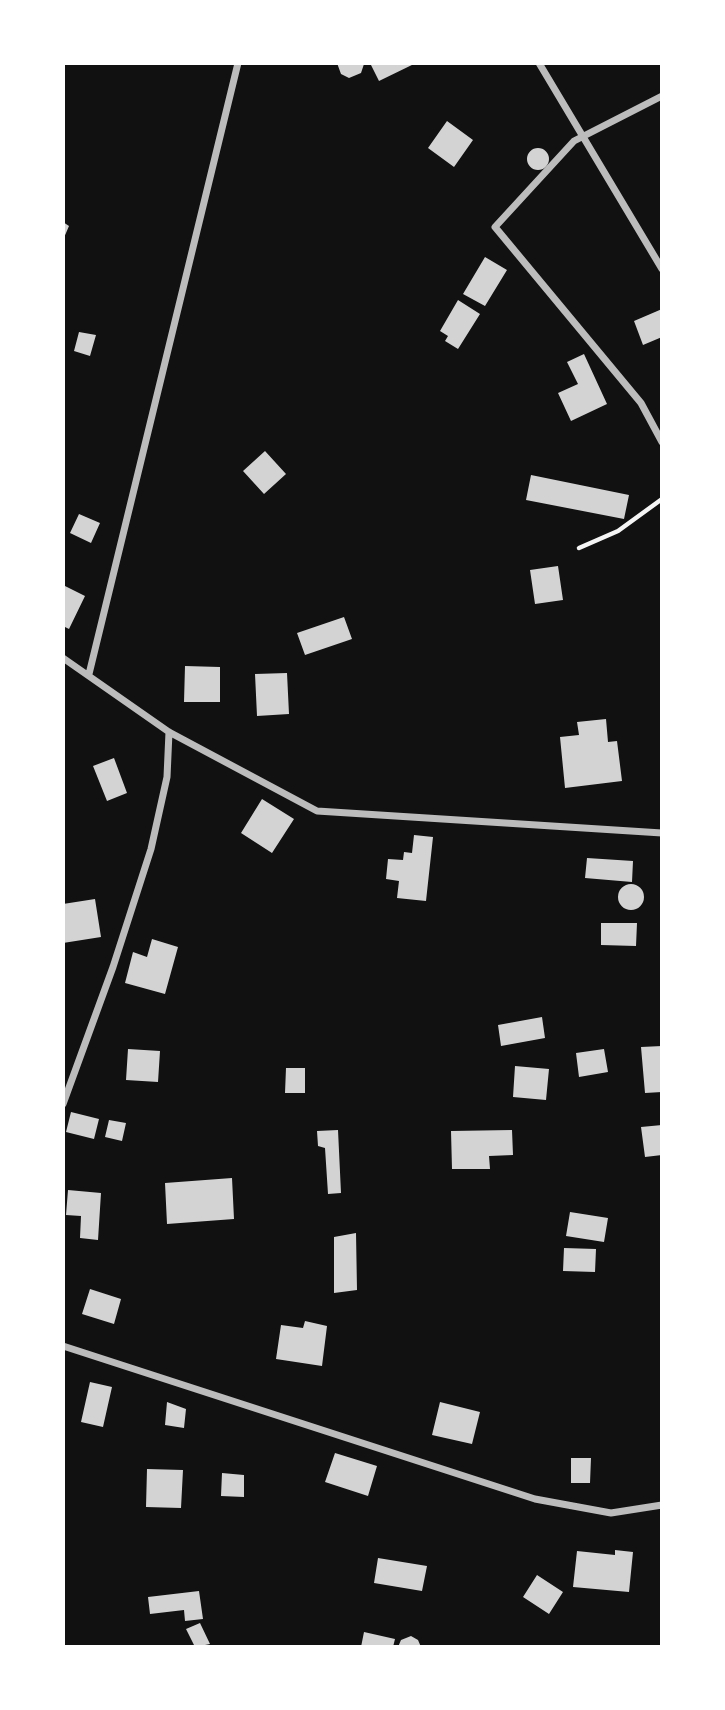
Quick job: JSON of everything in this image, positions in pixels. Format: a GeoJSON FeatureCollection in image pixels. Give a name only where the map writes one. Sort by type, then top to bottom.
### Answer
{"type":"FeatureCollection","features":[{"type":"Feature","properties":{"kind":"street"},"geometry":{"type":"LineString","coordinates":[[89,674],[238,63]]}},
{"type":"Feature","properties":{"kind":"street"},"geometry":{"type":"LineString","coordinates":[[539,63],[662,270]]}},
{"type":"Feature","properties":{"kind":"street"},"geometry":{"type":"LineString","coordinates":[[662,96],[574,141],[495,227],[641,403],[662,442]]}},
{"type":"Feature","properties":{"kind":"street"},"geometry":{"type":"LineString","coordinates":[[63,658],[169,732],[317,811],[662,833]]}},
{"type":"Feature","properties":{"kind":"street"},"geometry":{"type":"LineString","coordinates":[[63,1104],[113,967],[151,849],[167,777],[169,732]]}},
{"type":"Feature","properties":{"kind":"street"},"geometry":{"type":"LineString","coordinates":[[63,1346],[535,1499],[611,1513],[662,1505]]}},
{"type":"Feature","properties":{"kind":"path"},"geometry":{"type":"LineString","coordinates":[[579,548],[618,531],[662,499]]}},
{"type":"Feature","properties":{"kind":"building"},"geometry":{"type":"Polygon","coordinates":[[[337,63],[364,64],[361,73],[349,78],[341,74],[337,63]]]}},
{"type":"Feature","properties":{"kind":"building"},"geometry":{"type":"Polygon","coordinates":[[[370,63],[416,63],[379,81],[370,63]]]}},
{"type":"Feature","properties":{"kind":"building"},"geometry":{"type":"Polygon","coordinates":[[[447,121],[473,140],[454,167],[428,148],[447,121]]]}},
{"type":"Feature","properties":{"kind":"building"},"geometry":{"type":"Polygon","coordinates":[[[538,148],[546,151],[549,159],[546,167],[538,170],[530,167],[527,159],[530,151],[538,148]]]}},
{"type":"Feature","properties":{"kind":"building"},"geometry":{"type":"Polygon","coordinates":[[[63,222],[69,226],[63,240],[63,222]]]}},
{"type":"Feature","properties":{"kind":"building"},"geometry":{"type":"Polygon","coordinates":[[[485,257],[507,270],[485,306],[463,294],[485,257]]]}},
{"type":"Feature","properties":{"kind":"building"},"geometry":{"type":"Polygon","coordinates":[[[458,300],[480,314],[458,349],[445,341],[448,336],[440,331],[458,300]]]}},
{"type":"Feature","properties":{"kind":"building"},"geometry":{"type":"Polygon","coordinates":[[[662,309],[662,337],[643,345],[634,321],[662,309]]]}},
{"type":"Feature","properties":{"kind":"building"},"geometry":{"type":"Polygon","coordinates":[[[79,332],[96,335],[90,356],[74,351],[79,332]]]}},
{"type":"Feature","properties":{"kind":"building"},"geometry":{"type":"Polygon","coordinates":[[[584,354],[607,404],[571,421],[558,393],[578,384],[567,362],[584,354]]]}},
{"type":"Feature","properties":{"kind":"building"},"geometry":{"type":"Polygon","coordinates":[[[265,451],[286,474],[264,494],[243,471],[265,451]]]}},
{"type":"Feature","properties":{"kind":"building"},"geometry":{"type":"Polygon","coordinates":[[[531,475],[629,495],[624,519],[526,500],[531,475]]]}},
{"type":"Feature","properties":{"kind":"building"},"geometry":{"type":"Polygon","coordinates":[[[79,514],[100,523],[91,543],[70,533],[79,514]]]}},
{"type":"Feature","properties":{"kind":"building"},"geometry":{"type":"Polygon","coordinates":[[[558,566],[563,600],[535,604],[530,570],[558,566]]]}},
{"type":"Feature","properties":{"kind":"building"},"geometry":{"type":"Polygon","coordinates":[[[63,585],[85,596],[69,629],[63,626],[63,585]]]}},
{"type":"Feature","properties":{"kind":"building"},"geometry":{"type":"Polygon","coordinates":[[[344,617],[352,639],[305,655],[297,633],[344,617]]]}},
{"type":"Feature","properties":{"kind":"building"},"geometry":{"type":"Polygon","coordinates":[[[185,666],[220,667],[220,702],[184,702],[185,666]]]}},
{"type":"Feature","properties":{"kind":"building"},"geometry":{"type":"Polygon","coordinates":[[[287,673],[289,714],[257,716],[255,674],[287,673]]]}},
{"type":"Feature","properties":{"kind":"building"},"geometry":{"type":"Polygon","coordinates":[[[606,719],[608,742],[617,741],[622,781],[565,788],[560,737],[579,735],[577,722],[606,719]]]}},
{"type":"Feature","properties":{"kind":"building"},"geometry":{"type":"Polygon","coordinates":[[[114,758],[127,793],[107,801],[93,766],[114,758]]]}},
{"type":"Feature","properties":{"kind":"building"},"geometry":{"type":"Polygon","coordinates":[[[262,799],[294,819],[272,853],[241,833],[262,799]]]}},
{"type":"Feature","properties":{"kind":"building"},"geometry":{"type":"Polygon","coordinates":[[[414,835],[433,837],[426,901],[397,898],[399,881],[386,879],[388,859],[403,860],[404,852],[412,853],[414,835]]]}},
{"type":"Feature","properties":{"kind":"building"},"geometry":{"type":"Polygon","coordinates":[[[587,858],[633,861],[632,882],[585,878],[587,858]]]}},
{"type":"Feature","properties":{"kind":"building"},"geometry":{"type":"Polygon","coordinates":[[[631,884],[640,888],[644,897],[640,906],[631,910],[622,906],[618,897],[622,888],[631,884]]]}},
{"type":"Feature","properties":{"kind":"building"},"geometry":{"type":"Polygon","coordinates":[[[95,899],[101,937],[63,943],[63,904],[95,899]]]}},
{"type":"Feature","properties":{"kind":"building"},"geometry":{"type":"Polygon","coordinates":[[[601,923],[637,923],[636,946],[601,945],[601,923]]]}},
{"type":"Feature","properties":{"kind":"building"},"geometry":{"type":"Polygon","coordinates":[[[152,939],[178,947],[165,994],[125,983],[133,952],[147,957],[152,939]]]}},
{"type":"Feature","properties":{"kind":"building"},"geometry":{"type":"Polygon","coordinates":[[[542,1017],[545,1038],[501,1046],[498,1025],[542,1017]]]}},
{"type":"Feature","properties":{"kind":"building"},"geometry":{"type":"Polygon","coordinates":[[[662,1046],[662,1092],[645,1093],[641,1047],[662,1046]]]}},
{"type":"Feature","properties":{"kind":"building"},"geometry":{"type":"Polygon","coordinates":[[[128,1049],[160,1051],[158,1082],[126,1080],[128,1049]]]}},
{"type":"Feature","properties":{"kind":"building"},"geometry":{"type":"Polygon","coordinates":[[[604,1049],[608,1072],[579,1077],[576,1053],[604,1049]]]}},
{"type":"Feature","properties":{"kind":"building"},"geometry":{"type":"Polygon","coordinates":[[[515,1066],[549,1069],[546,1100],[513,1097],[515,1066]]]}},
{"type":"Feature","properties":{"kind":"building"},"geometry":{"type":"Polygon","coordinates":[[[286,1068],[305,1068],[305,1093],[285,1093],[286,1068]]]}},
{"type":"Feature","properties":{"kind":"building"},"geometry":{"type":"Polygon","coordinates":[[[71,1112],[99,1119],[94,1139],[66,1132],[71,1112]]]}},
{"type":"Feature","properties":{"kind":"building"},"geometry":{"type":"Polygon","coordinates":[[[109,1120],[126,1123],[122,1141],[105,1137],[109,1120]]]}},
{"type":"Feature","properties":{"kind":"building"},"geometry":{"type":"Polygon","coordinates":[[[662,1125],[662,1155],[645,1157],[641,1127],[662,1125]]]}},
{"type":"Feature","properties":{"kind":"building"},"geometry":{"type":"Polygon","coordinates":[[[338,1130],[341,1193],[328,1194],[325,1148],[318,1146],[317,1131],[338,1130]]]}},
{"type":"Feature","properties":{"kind":"building"},"geometry":{"type":"Polygon","coordinates":[[[512,1130],[513,1155],[489,1156],[490,1169],[452,1169],[451,1131],[512,1130]]]}},
{"type":"Feature","properties":{"kind":"building"},"geometry":{"type":"Polygon","coordinates":[[[232,1178],[234,1219],[167,1224],[165,1183],[232,1178]]]}},
{"type":"Feature","properties":{"kind":"building"},"geometry":{"type":"Polygon","coordinates":[[[68,1190],[101,1193],[98,1240],[80,1238],[81,1216],[66,1215],[68,1190]]]}},
{"type":"Feature","properties":{"kind":"building"},"geometry":{"type":"Polygon","coordinates":[[[570,1212],[608,1218],[604,1242],[566,1236],[570,1212]]]}},
{"type":"Feature","properties":{"kind":"building"},"geometry":{"type":"Polygon","coordinates":[[[356,1233],[357,1290],[334,1293],[334,1237],[356,1233]]]}},
{"type":"Feature","properties":{"kind":"building"},"geometry":{"type":"Polygon","coordinates":[[[564,1248],[596,1249],[595,1272],[563,1271],[564,1248]]]}},
{"type":"Feature","properties":{"kind":"building"},"geometry":{"type":"Polygon","coordinates":[[[90,1289],[121,1299],[114,1324],[82,1314],[90,1289]]]}},
{"type":"Feature","properties":{"kind":"building"},"geometry":{"type":"Polygon","coordinates":[[[305,1321],[327,1326],[322,1366],[276,1359],[281,1325],[303,1328],[305,1321]]]}},
{"type":"Feature","properties":{"kind":"building"},"geometry":{"type":"Polygon","coordinates":[[[90,1382],[112,1387],[103,1427],[81,1422],[90,1382]]]}},
{"type":"Feature","properties":{"kind":"building"},"geometry":{"type":"Polygon","coordinates":[[[167,1402],[186,1409],[184,1428],[165,1425],[167,1402]]]}},
{"type":"Feature","properties":{"kind":"building"},"geometry":{"type":"Polygon","coordinates":[[[440,1402],[480,1412],[472,1444],[432,1435],[440,1402]]]}},
{"type":"Feature","properties":{"kind":"building"},"geometry":{"type":"Polygon","coordinates":[[[335,1453],[377,1466],[368,1496],[325,1482],[335,1453]]]}},
{"type":"Feature","properties":{"kind":"building"},"geometry":{"type":"Polygon","coordinates":[[[571,1458],[591,1458],[590,1483],[571,1483],[571,1458]]]}},
{"type":"Feature","properties":{"kind":"building"},"geometry":{"type":"Polygon","coordinates":[[[147,1469],[183,1470],[181,1508],[146,1507],[147,1469]]]}},
{"type":"Feature","properties":{"kind":"building"},"geometry":{"type":"Polygon","coordinates":[[[222,1473],[244,1475],[244,1497],[221,1496],[222,1473]]]}},
{"type":"Feature","properties":{"kind":"building"},"geometry":{"type":"Polygon","coordinates":[[[615,1550],[633,1552],[629,1592],[573,1587],[577,1551],[615,1555],[615,1550]]]}},
{"type":"Feature","properties":{"kind":"building"},"geometry":{"type":"Polygon","coordinates":[[[378,1558],[427,1566],[422,1591],[374,1583],[378,1558]]]}},
{"type":"Feature","properties":{"kind":"building"},"geometry":{"type":"Polygon","coordinates":[[[537,1575],[563,1592],[549,1614],[523,1597],[537,1575]]]}},
{"type":"Feature","properties":{"kind":"building"},"geometry":{"type":"Polygon","coordinates":[[[199,1591],[203,1619],[185,1621],[184,1610],[150,1614],[148,1597],[199,1591]]]}},
{"type":"Feature","properties":{"kind":"building"},"geometry":{"type":"Polygon","coordinates":[[[200,1623],[210,1644],[195,1647],[186,1629],[200,1623]]]}},
{"type":"Feature","properties":{"kind":"building"},"geometry":{"type":"Polygon","coordinates":[[[364,1632],[395,1639],[393,1647],[361,1647],[364,1632]]]}},
{"type":"Feature","properties":{"kind":"building"},"geometry":{"type":"Polygon","coordinates":[[[411,1636],[418,1640],[421,1647],[398,1647],[401,1640],[411,1636]]]}}]}
